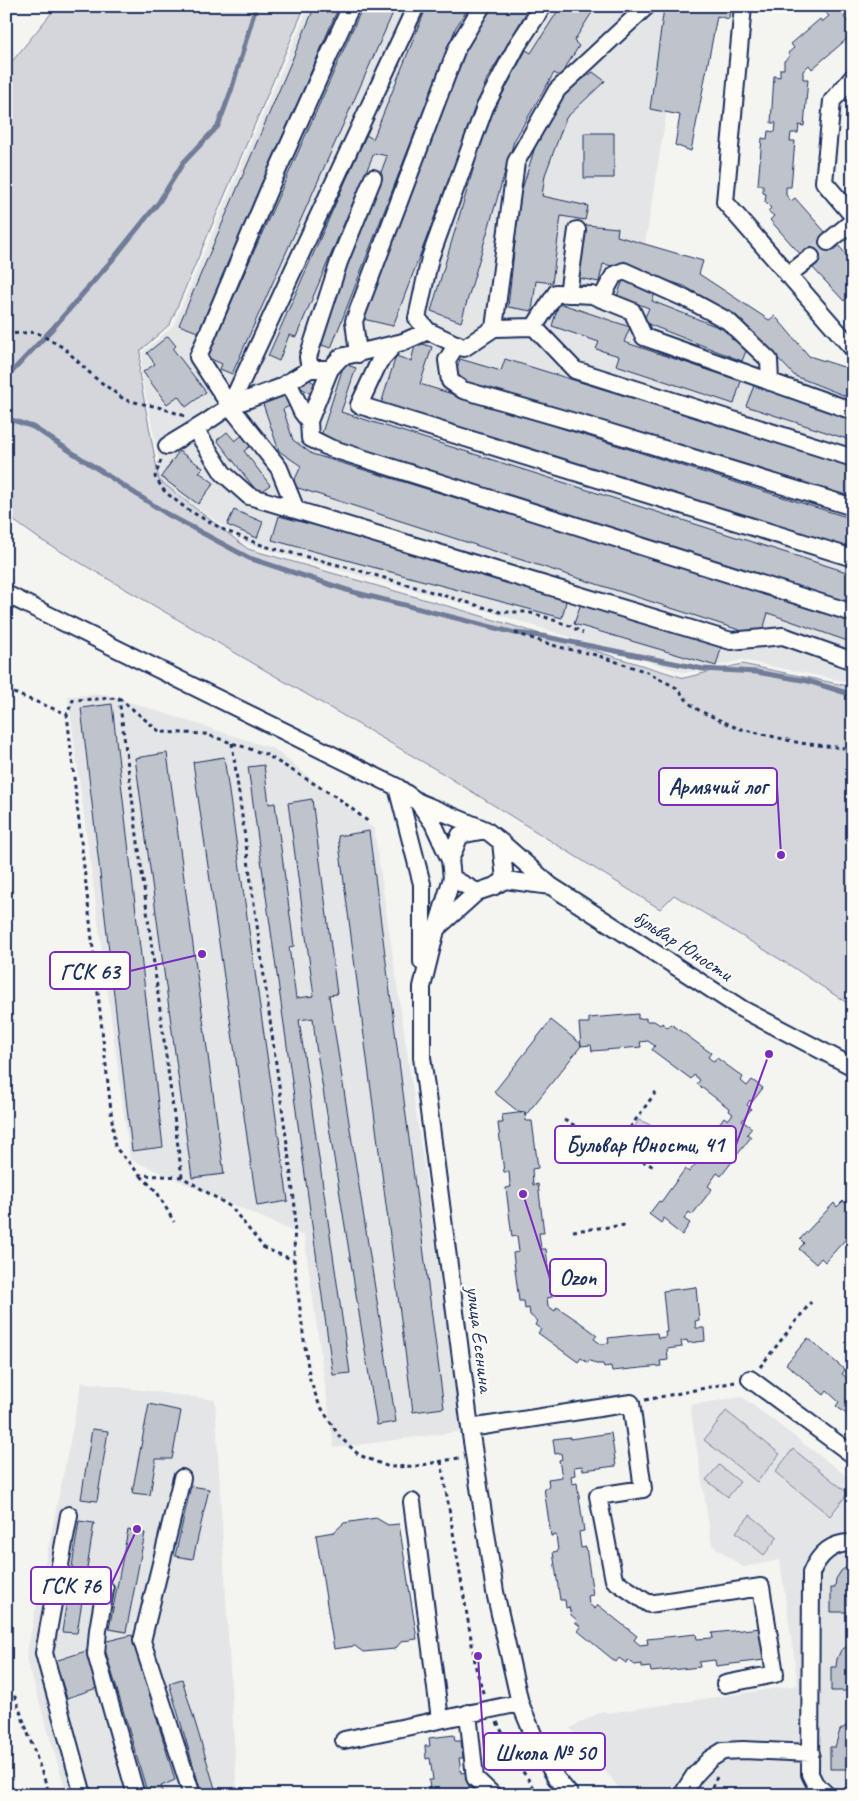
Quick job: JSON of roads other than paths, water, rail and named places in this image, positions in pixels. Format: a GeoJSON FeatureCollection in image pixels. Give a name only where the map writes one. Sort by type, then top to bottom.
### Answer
{"type":"FeatureCollection","features":[{"type":"Feature","properties":{"kind":"street"},"geometry":{"type":"LineString","coordinates":[[296,510],[280,468],[230,406],[198,357],[266,196],[351,6]]}},
{"type":"Feature","properties":{"kind":"street"},"geometry":{"type":"LineString","coordinates":[[230,406],[416,6]]}},
{"type":"Feature","properties":{"kind":"street"},"geometry":{"type":"LineString","coordinates":[[358,354],[354,321],[457,48],[482,6]]}},
{"type":"Feature","properties":{"kind":"street"},"geometry":{"type":"LineString","coordinates":[[543,6],[518,44],[485,107],[430,258],[417,318],[428,330],[464,348],[494,328],[534,327],[575,370],[853,458]]}},
{"type":"Feature","properties":{"kind":"street"},"geometry":{"type":"LineString","coordinates":[[494,328],[516,162],[557,90],[648,6]]}},
{"type":"Feature","properties":{"kind":"street"},"geometry":{"type":"LineString","coordinates":[[743,6],[725,202],[853,349]]}},
{"type":"Feature","properties":{"kind":"street"},"geometry":{"type":"LineString","coordinates":[[853,77],[832,101],[824,182],[853,216]]}},
{"type":"Feature","properties":{"kind":"street"},"geometry":{"type":"LineString","coordinates":[[310,369],[308,357],[338,262],[373,178]]}},
{"type":"Feature","properties":{"kind":"street"},"geometry":{"type":"LineString","coordinates":[[828,242],[853,221]]}},
{"type":"Feature","properties":{"kind":"street"},"geometry":{"type":"LineString","coordinates":[[568,294],[577,230]]}},
{"type":"Feature","properties":{"kind":"street"},"geometry":{"type":"LineString","coordinates":[[788,275],[811,257]]}},
{"type":"Feature","properties":{"kind":"street"},"geometry":{"type":"LineString","coordinates":[[601,298],[614,275],[624,271],[693,302],[728,321],[769,360],[770,382]]}},
{"type":"Feature","properties":{"kind":"street"},"geometry":{"type":"LineString","coordinates":[[534,327],[556,293],[592,295],[632,311],[644,337],[853,411]]}},
{"type":"Feature","properties":{"kind":"street"},"geometry":{"type":"LineString","coordinates":[[428,330],[403,342],[342,357],[330,369],[309,421],[310,438],[330,448],[853,613]]}},
{"type":"Feature","properties":{"kind":"street"},"geometry":{"type":"LineString","coordinates":[[394,344],[379,362],[359,405],[853,558]]}},
{"type":"Feature","properties":{"kind":"street"},"geometry":{"type":"LineString","coordinates":[[457,344],[447,360],[450,381],[463,390],[592,427],[853,507]]}},
{"type":"Feature","properties":{"kind":"street"},"geometry":{"type":"LineString","coordinates":[[167,446],[230,406],[279,388],[310,369],[330,369]]}},
{"type":"Feature","properties":{"kind":"street"},"geometry":{"type":"LineString","coordinates":[[288,382],[302,412],[309,421]]}},
{"type":"Feature","properties":{"kind":"street"},"geometry":{"type":"LineString","coordinates":[[195,429],[224,473],[249,496],[732,640],[783,636],[853,662]]}},
{"type":"Feature","properties":{"kind":"street"},"geometry":{"type":"LineString","coordinates":[[6,594],[397,787],[418,802],[486,830],[501,842],[505,880]]}},
{"type":"Feature","properties":{"kind":"street"},"geometry":{"type":"LineString","coordinates":[[397,787],[422,884],[422,987]]}},
{"type":"Feature","properties":{"kind":"street"},"geometry":{"type":"LineString","coordinates":[[418,802],[433,823],[450,860],[452,878],[477,892]]}},
{"type":"Feature","properties":{"kind":"street"},"geometry":{"type":"LineString","coordinates":[[450,860],[460,835],[486,830]]}},
{"type":"Feature","properties":{"kind":"street","name":"бульвар Юности"},"geometry":{"type":"LineString","coordinates":[[501,842],[552,886],[742,1009],[853,1067]]}},
{"type":"Feature","properties":{"kind":"street","name":"улица Есенина"},"geometry":{"type":"LineString","coordinates":[[452,878],[436,930],[422,987],[422,1056],[470,1428],[495,1592],[520,1703],[538,1746],[556,1778],[570,1795]]}},
{"type":"Feature","properties":{"kind":"street"},"geometry":{"type":"LineString","coordinates":[[436,930],[477,892],[495,886],[505,880],[552,886]]}},
{"type":"Feature","properties":{"kind":"street"},"geometry":{"type":"LineString","coordinates":[[750,1379],[853,1455]]}},
{"type":"Feature","properties":{"kind":"street"},"geometry":{"type":"LineString","coordinates":[[470,1428],[631,1403],[643,1489],[598,1496],[614,1580],[649,1604],[761,1586],[776,1674],[726,1684]]}},
{"type":"Feature","properties":{"kind":"street"},"geometry":{"type":"LineString","coordinates":[[182,1478],[142,1640],[192,1795]]}},
{"type":"Feature","properties":{"kind":"street"},"geometry":{"type":"LineString","coordinates":[[412,1502],[440,1719]]}},
{"type":"Feature","properties":{"kind":"street"},"geometry":{"type":"LineString","coordinates":[[69,1515],[44,1653],[83,1795]]}},
{"type":"Feature","properties":{"kind":"street"},"geometry":{"type":"LineString","coordinates":[[827,1795],[815,1784],[810,1774],[812,1753],[812,1573],[816,1561],[832,1547],[843,1543],[853,1543]]}},
{"type":"Feature","properties":{"kind":"street"},"geometry":{"type":"LineString","coordinates":[[105,1589],[96,1654],[136,1795]]}},
{"type":"Feature","properties":{"kind":"street"},"geometry":{"type":"LineString","coordinates":[[344,1740],[520,1703]]}},
{"type":"Feature","properties":{"kind":"street"},"geometry":{"type":"LineString","coordinates":[[468,1713],[475,1778],[493,1795]]}},
{"type":"Feature","properties":{"kind":"street"},"geometry":{"type":"LineString","coordinates":[[682,1795],[694,1776],[710,1759],[723,1750],[812,1753]]}},
{"type":"Feature","properties":{"kind":"waterway"},"geometry":{"type":"LineString","coordinates":[[6,378],[53,328],[113,259],[159,202],[183,163],[218,126],[231,91],[256,6]]}},
{"type":"Feature","properties":{"kind":"waterway"},"geometry":{"type":"LineString","coordinates":[[6,418],[33,427],[167,514],[249,558],[353,592],[515,633],[542,636],[703,669],[756,672],[808,681],[853,695]]}},
{"type":"Feature","properties":{"kind":"waterway"},"geometry":{"type":"LineString","coordinates":[[6,1779],[13,1795]]}},
{"type":"Feature","properties":{"kind":"tunnel"},"geometry":{"type":"LineString","coordinates":[[811,257],[828,242]]}},
{"type":"Feature","properties":{"kind":"place","name":"Армячий лог"},"geometry":{"type":"Point","coordinates":[781,855]}},
{"type":"Feature","properties":{"kind":"place","name":"ГСК 63"},"geometry":{"type":"Point","coordinates":[202,954]}},
{"type":"Feature","properties":{"kind":"place","name":"Бульвар Юности, 41"},"geometry":{"type":"Point","coordinates":[769,1054]}},
{"type":"Feature","properties":{"kind":"place","name":"Ozon"},"geometry":{"type":"Point","coordinates":[523,1194]}},
{"type":"Feature","properties":{"kind":"place","name":"ГСК 76"},"geometry":{"type":"Point","coordinates":[137,1529]}},
{"type":"Feature","properties":{"kind":"place","name":"Школа № 50"},"geometry":{"type":"Point","coordinates":[478,1656]}}]}
